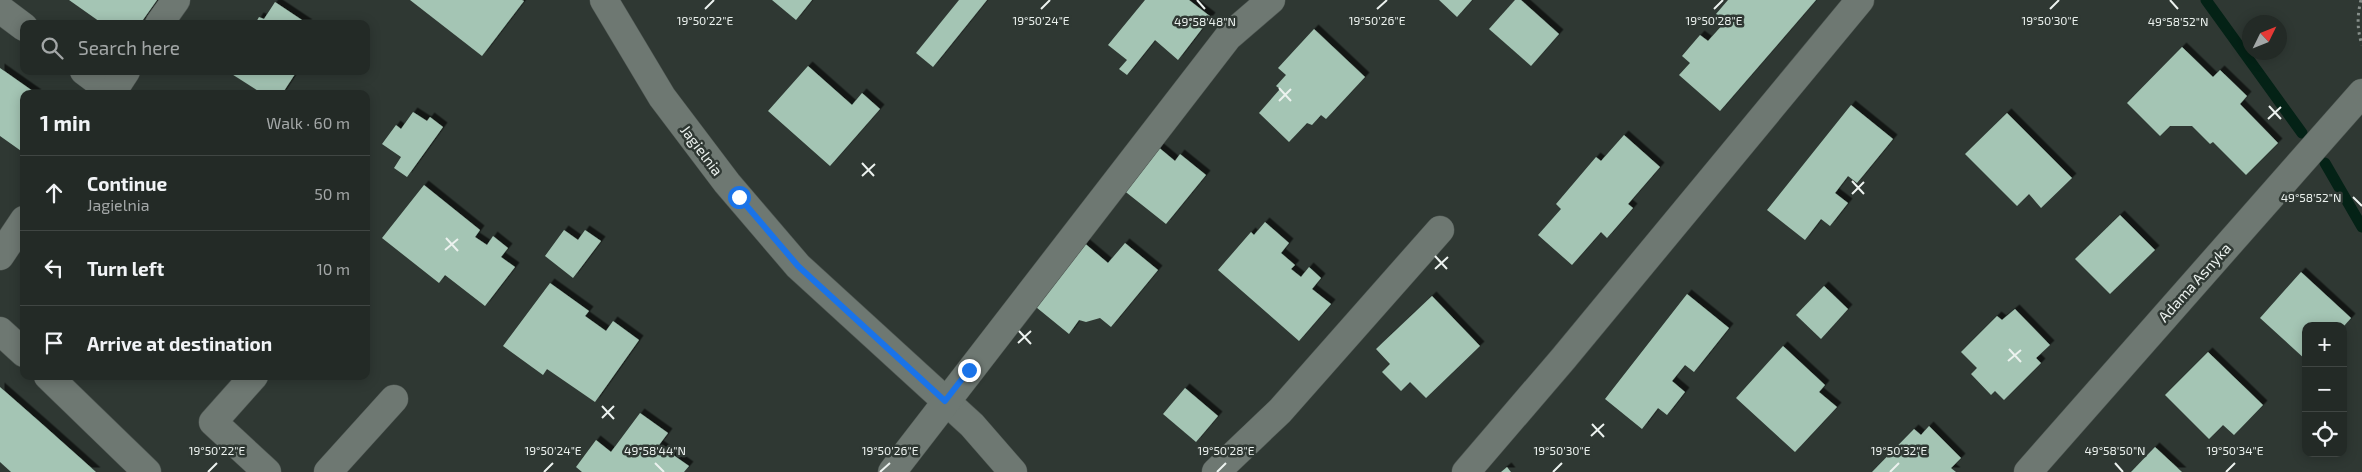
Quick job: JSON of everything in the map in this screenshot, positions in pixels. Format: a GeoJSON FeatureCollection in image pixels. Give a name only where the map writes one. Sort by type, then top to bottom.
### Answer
{"type":"FeatureCollection","features":[{"type":"Feature","properties":{"kind":"street"},"geometry":{"type":"LineString","coordinates":[[162,20],[176,0]]}},
{"type":"Feature","properties":{"kind":"street","name":"Jagielnia"},"geometry":{"type":"LineString","coordinates":[[604,0],[662,97],[739,197],[798,266],[972,425],[1013,472]]}},
{"type":"Feature","properties":{"kind":"street"},"geometry":{"type":"LineString","coordinates":[[892,472],[1228,37],[1271,0]]}},
{"type":"Feature","properties":{"kind":"street"},"geometry":{"type":"LineString","coordinates":[[1466,472],[1569,352],[1860,0]]}},
{"type":"Feature","properties":{"kind":"street"},"geometry":{"type":"LineString","coordinates":[[0,9],[20,24]]}},
{"type":"Feature","properties":{"kind":"street"},"geometry":{"type":"LineString","coordinates":[[93,75],[116,86]]}},
{"type":"Feature","properties":{"kind":"street","name":"Adama Asnyka"},"geometry":{"type":"LineString","coordinates":[[2028,472],[2362,93]]}},
{"type":"Feature","properties":{"kind":"street"},"geometry":{"type":"LineString","coordinates":[[0,256],[20,226]]}},
{"type":"Feature","properties":{"kind":"street"},"geometry":{"type":"LineString","coordinates":[[1216,472],[1280,411],[1440,230]]}},
{"type":"Feature","properties":{"kind":"street"},"geometry":{"type":"LineString","coordinates":[[0,330],[20,349]]}},
{"type":"Feature","properties":{"kind":"street"},"geometry":{"type":"LineString","coordinates":[[52,380],[147,472]]}},
{"type":"Feature","properties":{"kind":"street"},"geometry":{"type":"LineString","coordinates":[[250,380],[213,422],[267,472]]}},
{"type":"Feature","properties":{"kind":"street"},"geometry":{"type":"LineString","coordinates":[[328,472],[394,399]]}},
{"type":"Feature","properties":{"kind":"path"},"geometry":{"type":"LineString","coordinates":[[2361,0],[2357,14],[2358,33],[2362,45]]}},
{"type":"Feature","properties":{"kind":"building"},"geometry":{"type":"Polygon","coordinates":[[[69,0],[157,0],[143,20],[97,20],[69,0]]]}},
{"type":"Feature","properties":{"kind":"building"},"geometry":{"type":"Polygon","coordinates":[[[410,0],[522,0],[524,1],[482,56],[410,0]]]}},
{"type":"Feature","properties":{"kind":"building"},"geometry":{"type":"Polygon","coordinates":[[[772,0],[812,0],[796,20],[772,0]]]}},
{"type":"Feature","properties":{"kind":"building"},"geometry":{"type":"Polygon","coordinates":[[[959,0],[987,0],[933,67],[916,53],[959,0]]]}},
{"type":"Feature","properties":{"kind":"building"},"geometry":{"type":"Polygon","coordinates":[[[1145,0],[1189,0],[1211,17],[1178,60],[1155,40],[1127,75],[1119,69],[1127,60],[1108,45],[1145,0]]]}},
{"type":"Feature","properties":{"kind":"building"},"geometry":{"type":"Polygon","coordinates":[[[1439,0],[1472,0],[1457,17],[1439,0]]]}},
{"type":"Feature","properties":{"kind":"building"},"geometry":{"type":"Polygon","coordinates":[[[1515,0],[1521,0],[1559,34],[1531,66],[1489,29],[1515,0]]]}},
{"type":"Feature","properties":{"kind":"building"},"geometry":{"type":"Polygon","coordinates":[[[1728,0],[1816,0],[1720,111],[1679,75],[1690,63],[1682,56],[1700,35],[1708,41],[1725,22],[1716,14],[1728,0]]]}},
{"type":"Feature","properties":{"kind":"building"},"geometry":{"type":"Polygon","coordinates":[[[275,2],[302,20],[257,20],[259,17],[264,19],[275,2]]]}},
{"type":"Feature","properties":{"kind":"building"},"geometry":{"type":"Polygon","coordinates":[[[1314,29],[1365,77],[1326,119],[1321,115],[1312,125],[1307,123],[1289,142],[1259,113],[1280,89],[1276,86],[1286,75],[1278,68],[1314,29]]]}},
{"type":"Feature","properties":{"kind":"building"},"geometry":{"type":"Polygon","coordinates":[[[2182,47],[2213,77],[2220,70],[2247,96],[2240,104],[2278,143],[2246,175],[2213,142],[2210,144],[2192,126],[2170,126],[2160,136],[2127,103],[2182,47]]]}},
{"type":"Feature","properties":{"kind":"building"},"geometry":{"type":"Polygon","coordinates":[[[808,66],[852,105],[862,93],[880,109],[830,166],[768,111],[808,66]]]}},
{"type":"Feature","properties":{"kind":"building"},"geometry":{"type":"Polygon","coordinates":[[[0,68],[31,90],[20,90],[20,150],[0,136],[0,68]]]}},
{"type":"Feature","properties":{"kind":"building"},"geometry":{"type":"Polygon","coordinates":[[[233,75],[294,75],[285,90],[257,90],[233,75]]]}},
{"type":"Feature","properties":{"kind":"building"},"geometry":{"type":"Polygon","coordinates":[[[1851,105],[1893,139],[1857,183],[1848,176],[1835,193],[1848,203],[1830,226],[1821,219],[1805,240],[1767,210],[1851,105]]]}},
{"type":"Feature","properties":{"kind":"building"},"geometry":{"type":"Polygon","coordinates":[[[413,112],[427,121],[430,117],[443,127],[407,177],[394,168],[401,157],[382,144],[396,125],[401,129],[413,112]]]}},
{"type":"Feature","properties":{"kind":"building"},"geometry":{"type":"Polygon","coordinates":[[[2007,113],[2072,178],[2041,208],[2029,194],[2017,206],[1965,154],[2007,113]]]}},
{"type":"Feature","properties":{"kind":"building"},"geometry":{"type":"Polygon","coordinates":[[[1624,135],[1660,167],[1628,204],[1633,208],[1607,238],[1601,232],[1572,265],[1538,235],[1561,209],[1556,204],[1596,157],[1601,161],[1624,135]]]}},
{"type":"Feature","properties":{"kind":"building"},"geometry":{"type":"Polygon","coordinates":[[[1157,146],[1175,161],[1180,154],[1206,175],[1166,224],[1122,189],[1157,146]]]}},
{"type":"Feature","properties":{"kind":"building"},"geometry":{"type":"Polygon","coordinates":[[[424,185],[480,230],[475,237],[487,245],[493,236],[508,248],[501,257],[515,267],[485,306],[445,275],[439,283],[382,238],[424,185]]]}},
{"type":"Feature","properties":{"kind":"building"},"geometry":{"type":"Polygon","coordinates":[[[2120,215],[2155,250],[2110,294],[2075,259],[2120,215]]]}},
{"type":"Feature","properties":{"kind":"building"},"geometry":{"type":"Polygon","coordinates":[[[1265,222],[1289,243],[1281,253],[1295,265],[1291,269],[1301,277],[1309,267],[1321,278],[1312,289],[1331,304],[1299,341],[1218,270],[1251,232],[1254,235],[1265,222]]]}},
{"type":"Feature","properties":{"kind":"building"},"geometry":{"type":"Polygon","coordinates":[[[564,230],[578,240],[585,230],[601,241],[573,278],[545,256],[564,230]]]}},
{"type":"Feature","properties":{"kind":"building"},"geometry":{"type":"Polygon","coordinates":[[[1082,241],[1108,263],[1125,243],[1158,270],[1111,327],[1100,318],[1086,322],[1079,320],[1069,334],[1031,303],[1082,241]]]}},
{"type":"Feature","properties":{"kind":"building"},"geometry":{"type":"Polygon","coordinates":[[[2301,272],[2351,318],[2347,323],[2302,322],[2302,356],[2260,318],[2301,272]]]}},
{"type":"Feature","properties":{"kind":"building"},"geometry":{"type":"Polygon","coordinates":[[[550,283],[589,311],[585,316],[606,331],[613,321],[639,340],[595,402],[547,369],[543,375],[503,346],[550,283]]]}},
{"type":"Feature","properties":{"kind":"building"},"geometry":{"type":"Polygon","coordinates":[[[1824,286],[1848,309],[1821,339],[1796,315],[1824,286]]]}},
{"type":"Feature","properties":{"kind":"building"},"geometry":{"type":"Polygon","coordinates":[[[1687,294],[1729,328],[1694,372],[1685,365],[1672,381],[1685,392],[1667,415],[1658,408],[1642,429],[1605,399],[1687,294]]]}},
{"type":"Feature","properties":{"kind":"building"},"geometry":{"type":"Polygon","coordinates":[[[1432,296],[1480,346],[1426,398],[1410,382],[1401,391],[1382,372],[1390,364],[1376,349],[1432,296]]]}},
{"type":"Feature","properties":{"kind":"building"},"geometry":{"type":"Polygon","coordinates":[[[2015,309],[2050,345],[2036,358],[2041,363],[2004,400],[1995,391],[1991,395],[1971,374],[1977,368],[1961,352],[1997,316],[2002,320],[2015,309]]]}},
{"type":"Feature","properties":{"kind":"building"},"geometry":{"type":"Polygon","coordinates":[[[1783,346],[1825,385],[1819,392],[1837,407],[1795,452],[1736,398],[1783,346]]]}},
{"type":"Feature","properties":{"kind":"building"},"geometry":{"type":"Polygon","coordinates":[[[2208,352],[2263,405],[2234,435],[2223,425],[2209,439],[2165,395],[2208,352]]]}},
{"type":"Feature","properties":{"kind":"building"},"geometry":{"type":"Polygon","coordinates":[[[0,387],[96,472],[11,472],[0,462],[0,387]]]}},
{"type":"Feature","properties":{"kind":"building"},"geometry":{"type":"Polygon","coordinates":[[[1185,388],[1218,416],[1196,442],[1163,414],[1185,388]]]}},
{"type":"Feature","properties":{"kind":"building"},"geometry":{"type":"Polygon","coordinates":[[[640,413],[668,433],[659,445],[689,466],[684,472],[582,472],[576,467],[596,440],[611,452],[640,413]]]}},
{"type":"Feature","properties":{"kind":"building"},"geometry":{"type":"Polygon","coordinates":[[[1929,426],[1961,458],[1951,468],[1956,472],[1872,472],[1914,429],[1921,435],[1929,426]]]}},
{"type":"Feature","properties":{"kind":"building"},"geometry":{"type":"Polygon","coordinates":[[[2155,447],[2182,472],[2131,472],[2155,447]]]}},
{"type":"Feature","properties":{"kind":"building"},"geometry":{"type":"Polygon","coordinates":[[[1507,467],[1511,472],[1501,472],[1507,467]]]}},
{"type":"Feature","properties":{"kind":"waterway"},"geometry":{"type":"LineString","coordinates":[[2206,0],[2302,133]]}},
{"type":"Feature","properties":{"kind":"waterway"},"geometry":{"type":"LineString","coordinates":[[2325,163],[2362,227]]}},
{"type":"Feature","properties":{"kind":"route"},"geometry":{"type":"LineString","coordinates":[[739,197],[798,266],[945,401],[969,370]]}}]}
